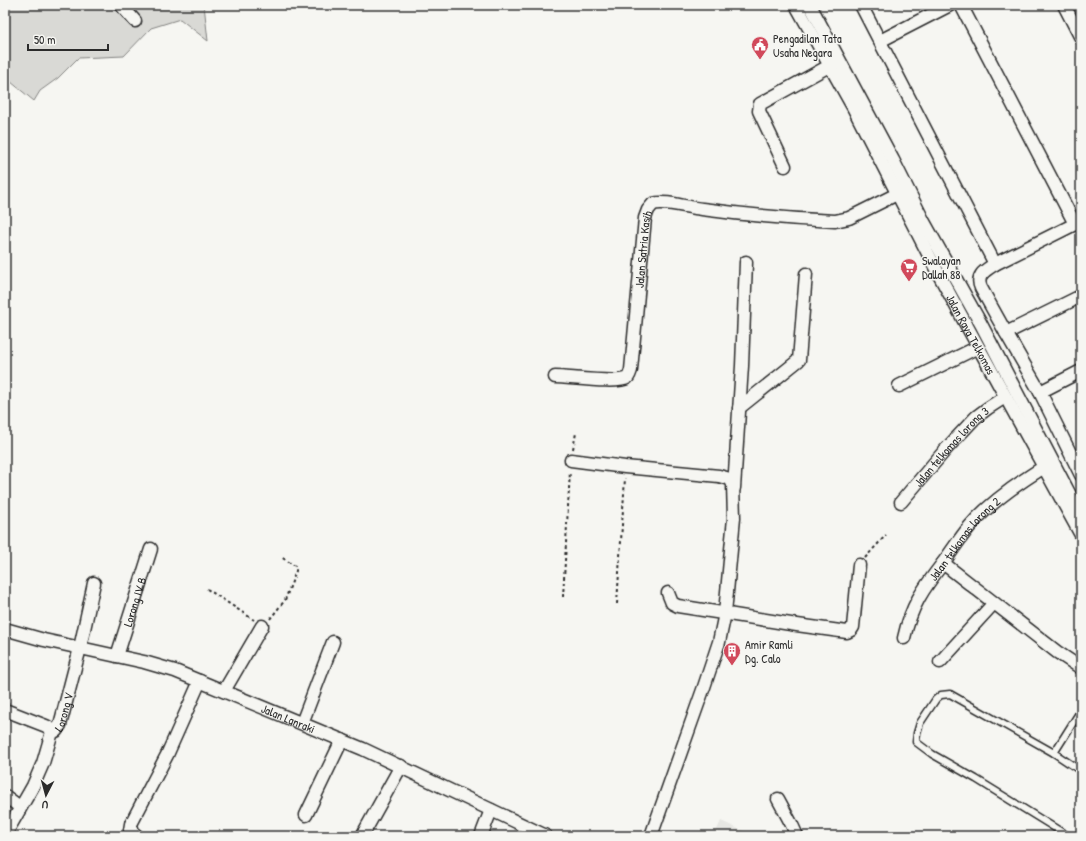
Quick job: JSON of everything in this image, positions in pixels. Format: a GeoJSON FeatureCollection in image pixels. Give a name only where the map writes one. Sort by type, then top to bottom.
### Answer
{"type":"FeatureCollection","features":[{"type":"Feature","properties":{"kind":"street"},"geometry":{"type":"LineString","coordinates":[[121,5],[135,21]]}},
{"type":"Feature","properties":{"kind":"street","name":"Jalan Raya Telkomas"},"geometry":{"type":"LineString","coordinates":[[796,5],[829,66],[858,105],[897,194],[919,224],[938,273],[1005,397],[1081,516]]}},
{"type":"Feature","properties":{"kind":"street","name":"Jalan Raya Telkomas"},"geometry":{"type":"LineString","coordinates":[[810,5],[858,105],[919,224],[984,330],[1081,535]]}},
{"type":"Feature","properties":{"kind":"street"},"geometry":{"type":"LineString","coordinates":[[880,41],[926,10],[950,5]]}},
{"type":"Feature","properties":{"kind":"street"},"geometry":{"type":"LineString","coordinates":[[961,5],[1078,222],[995,264],[982,273],[979,284],[1040,392],[1081,475]]}},
{"type":"Feature","properties":{"kind":"street"},"geometry":{"type":"LineString","coordinates":[[1064,5],[1081,38]]}},
{"type":"Feature","properties":{"kind":"street"},"geometry":{"type":"LineString","coordinates":[[862,7],[995,264]]}},
{"type":"Feature","properties":{"kind":"street"},"geometry":{"type":"LineString","coordinates":[[785,166],[759,111],[760,104],[829,66]]}},
{"type":"Feature","properties":{"kind":"street","name":"Jalan Satria Kasih"},"geometry":{"type":"LineString","coordinates":[[555,376],[617,381],[628,378],[630,375],[645,218],[647,212],[653,204],[662,203],[739,214],[835,221],[849,218],[897,194]]}},
{"type":"Feature","properties":{"kind":"street"},"geometry":{"type":"LineString","coordinates":[[651,836],[719,642],[725,613],[734,518],[734,490],[746,262]]}},
{"type":"Feature","properties":{"kind":"street"},"geometry":{"type":"LineString","coordinates":[[739,408],[799,360],[806,274]]}},
{"type":"Feature","properties":{"kind":"street"},"geometry":{"type":"LineString","coordinates":[[1006,333],[1081,296]]}},
{"type":"Feature","properties":{"kind":"street"},"geometry":{"type":"LineString","coordinates":[[899,386],[978,347]]}},
{"type":"Feature","properties":{"kind":"street"},"geometry":{"type":"LineString","coordinates":[[1040,392],[1081,371]]}},
{"type":"Feature","properties":{"kind":"street","name":"Jalan telkomas lorong 3"},"geometry":{"type":"LineString","coordinates":[[901,502],[946,448],[976,417],[1005,397]]}},
{"type":"Feature","properties":{"kind":"street"},"geometry":{"type":"LineString","coordinates":[[571,460],[719,476],[730,479],[734,490]]}},
{"type":"Feature","properties":{"kind":"street","name":"Jalan telkomas lorong 2"},"geometry":{"type":"LineString","coordinates":[[904,638],[909,617],[915,604],[929,581],[963,534],[997,500],[1048,465]]}},
{"type":"Feature","properties":{"kind":"street","name":"Lorong IV B"},"geometry":{"type":"LineString","coordinates":[[118,656],[151,549]]}},
{"type":"Feature","properties":{"kind":"street"},"geometry":{"type":"LineString","coordinates":[[943,563],[1057,652],[1081,668]]}},
{"type":"Feature","properties":{"kind":"street"},"geometry":{"type":"LineString","coordinates":[[668,593],[670,601],[674,604],[847,632],[852,627],[859,564]]}},
{"type":"Feature","properties":{"kind":"street","name":"Lorong V"},"geometry":{"type":"LineString","coordinates":[[5,835],[43,763],[52,732],[60,725],[80,648],[94,583]]}},
{"type":"Feature","properties":{"kind":"street"},"geometry":{"type":"LineString","coordinates":[[940,662],[994,603]]}},
{"type":"Feature","properties":{"kind":"street"},"geometry":{"type":"LineString","coordinates":[[224,691],[262,626]]}},
{"type":"Feature","properties":{"kind":"street","name":"Jalan Lanraki"},"geometry":{"type":"LineString","coordinates":[[5,629],[20,634],[118,656],[175,671],[401,766],[546,836]]}},
{"type":"Feature","properties":{"kind":"street"},"geometry":{"type":"LineString","coordinates":[[302,724],[333,642]]}},
{"type":"Feature","properties":{"kind":"street"},"geometry":{"type":"LineString","coordinates":[[137,836],[130,830],[131,824],[167,755],[200,681]]}},
{"type":"Feature","properties":{"kind":"street"},"geometry":{"type":"LineString","coordinates":[[5,710],[39,723],[49,728],[52,732]]}},
{"type":"Feature","properties":{"kind":"street"},"geometry":{"type":"LineString","coordinates":[[306,815],[342,740]]}},
{"type":"Feature","properties":{"kind":"street"},"geometry":{"type":"LineString","coordinates":[[362,836],[401,766]]}},
{"type":"Feature","properties":{"kind":"street"},"geometry":{"type":"LineString","coordinates":[[5,796],[20,808]]}},
{"type":"Feature","properties":{"kind":"street"},"geometry":{"type":"LineString","coordinates":[[778,799],[792,825],[796,836]]}},
{"type":"Feature","properties":{"kind":"street"},"geometry":{"type":"LineString","coordinates":[[481,836],[491,810]]}},
{"type":"Feature","properties":{"kind":"lane"},"geometry":{"type":"LineString","coordinates":[[1068,836],[976,779],[932,754],[916,742],[916,738],[920,723],[936,699],[941,695],[950,694],[1081,771]]}},
{"type":"Feature","properties":{"kind":"lane"},"geometry":{"type":"LineString","coordinates":[[1054,754],[1081,710]]}},
{"type":"Feature","properties":{"kind":"path"},"geometry":{"type":"LineString","coordinates":[[563,598],[571,460],[576,433]]}},
{"type":"Feature","properties":{"kind":"path"},"geometry":{"type":"LineString","coordinates":[[617,604],[625,467]]}},
{"type":"Feature","properties":{"kind":"path"},"geometry":{"type":"LineString","coordinates":[[871,551],[886,535]]}},
{"type":"Feature","properties":{"kind":"path"},"geometry":{"type":"LineString","coordinates":[[207,589],[262,626],[285,600],[296,571],[295,566],[282,557]]}},
{"type":"Feature","properties":{"kind":"shaded area"},"geometry":{"type":"Polygon","coordinates":[[[5,5],[204,5],[208,41],[180,19],[151,28],[124,56],[78,58],[58,78],[40,91],[34,101],[5,77],[5,5]]]}},
{"type":"Feature","properties":{"kind":"shaded area"},"geometry":{"type":"Polygon","coordinates":[[[721,821],[754,836],[714,836],[721,821]]]}},
{"type":"Feature","properties":{"kind":"place","name":"Pengadilan Tata Usaha Negara"},"geometry":{"type":"Point","coordinates":[760,60]}},
{"type":"Feature","properties":{"kind":"place","name":"Swalayan Dallah 88"},"geometry":{"type":"Point","coordinates":[909,282]}},
{"type":"Feature","properties":{"kind":"place","name":"Amir Ramli Dg. Calo"},"geometry":{"type":"Point","coordinates":[732,666]}}]}
